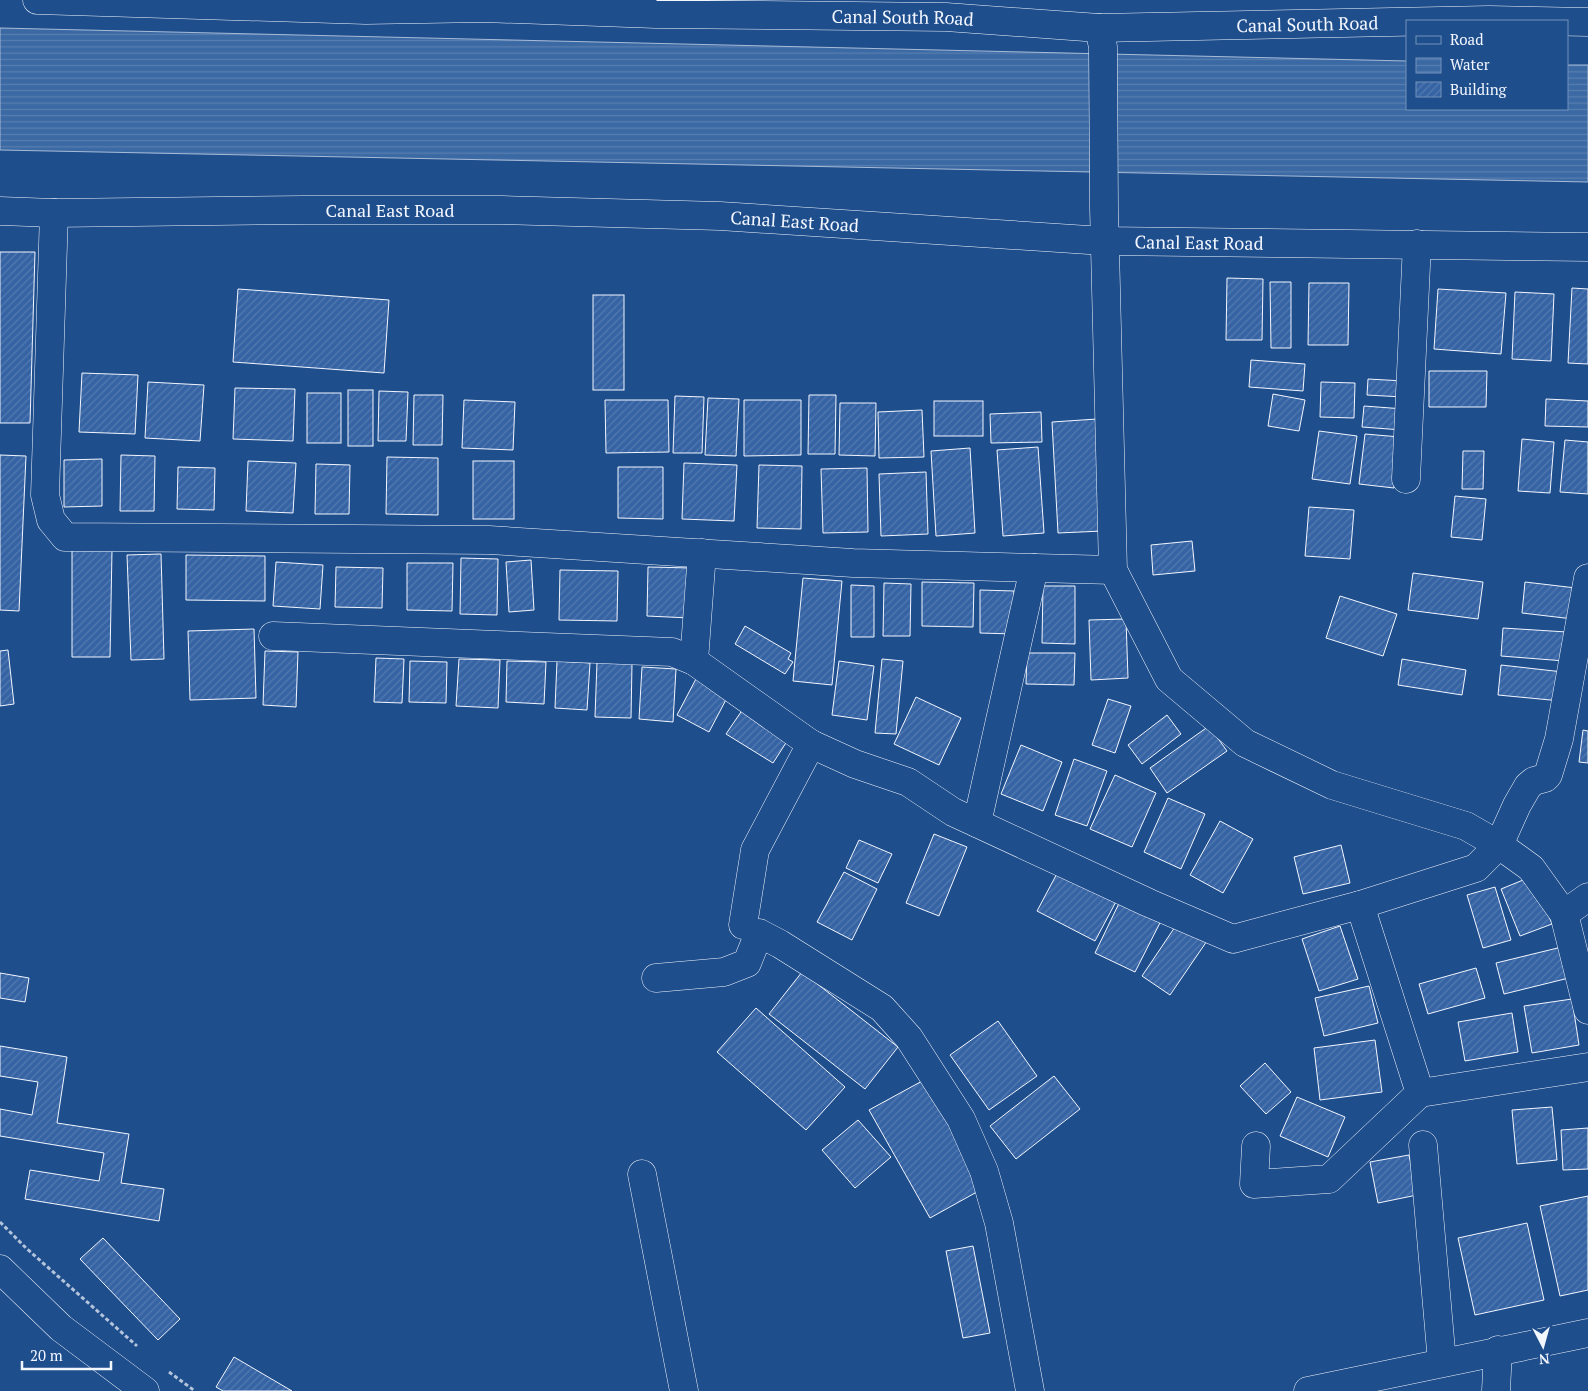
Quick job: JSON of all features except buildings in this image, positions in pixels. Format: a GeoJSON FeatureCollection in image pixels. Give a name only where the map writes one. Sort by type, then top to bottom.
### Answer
{"type":"FeatureCollection","features":[{"type":"Feature","properties":{"kind":"street","name":"Canal South Road"},"geometry":{"type":"LineString","coordinates":[[37,0],[366,10],[484,4],[656,14],[776,7],[944,9],[1101,37],[1322,22],[1406,22]]}},
{"type":"Feature","properties":{"kind":"street"},"geometry":{"type":"LineString","coordinates":[[1534,20],[1535,0]]}},
{"type":"Feature","properties":{"kind":"street","name":"Canal South Road"},"geometry":{"type":"LineString","coordinates":[[1568,22],[1588,22]]}},
{"type":"Feature","properties":{"kind":"street"},"geometry":{"type":"LineString","coordinates":[[1101,37],[1104,240],[1113,570],[1169,679],[1245,743],[1332,785],[1466,826],[1499,845],[1531,868],[1564,914],[1588,1010]]}},
{"type":"Feature","properties":{"kind":"street","name":"Canal East Road"},"geometry":{"type":"LineString","coordinates":[[0,211],[54,213],[303,210],[542,211],[720,216],[1104,240],[1588,247]]}},
{"type":"Feature","properties":{"kind":"street"},"geometry":{"type":"LineString","coordinates":[[54,213],[45,495],[51,520],[65,537],[490,540],[853,563],[1113,570]]}},
{"type":"Feature","properties":{"kind":"street"},"geometry":{"type":"LineString","coordinates":[[1406,479],[1417,244]]}},
{"type":"Feature","properties":{"kind":"street"},"geometry":{"type":"LineString","coordinates":[[694,661],[702,553]]}},
{"type":"Feature","properties":{"kind":"street"},"geometry":{"type":"LineString","coordinates":[[977,824],[1034,568]]}},
{"type":"Feature","properties":{"kind":"street"},"geometry":{"type":"LineString","coordinates":[[273,636],[672,652],[694,661],[811,744],[855,764],[908,782],[953,812],[977,824],[1149,903],[1233,939],[1360,904],[1476,868],[1499,845],[1528,786],[1548,775],[1559,739],[1588,578]]}},
{"type":"Feature","properties":{"kind":"street"},"geometry":{"type":"LineString","coordinates":[[743,925],[755,850],[811,744]]}},
{"type":"Feature","properties":{"kind":"street"},"geometry":{"type":"LineString","coordinates":[[1564,914],[1588,897]]}},
{"type":"Feature","properties":{"kind":"street"},"geometry":{"type":"LineString","coordinates":[[1360,904],[1420,1093]]}},
{"type":"Feature","properties":{"kind":"street"},"geometry":{"type":"LineString","coordinates":[[656,978],[724,972],[747,963],[759,933],[780,944],[882,1008],[908,1038],[961,1119],[984,1171],[999,1223],[1030,1391]]}},
{"type":"Feature","properties":{"kind":"street"},"geometry":{"type":"LineString","coordinates":[[1256,1146],[1254,1184],[1330,1179],[1420,1093],[1588,1067]]}},
{"type":"Feature","properties":{"kind":"street"},"geometry":{"type":"LineString","coordinates":[[1423,1145],[1442,1362]]}},
{"type":"Feature","properties":{"kind":"street"},"geometry":{"type":"LineString","coordinates":[[642,1174],[684,1391]]}},
{"type":"Feature","properties":{"kind":"street"},"geometry":{"type":"LineString","coordinates":[[0,1269],[61,1328],[145,1391]]}},
{"type":"Feature","properties":{"kind":"street"},"geometry":{"type":"LineString","coordinates":[[1308,1391],[1498,1350],[1588,1333]]}},
{"type":"Feature","properties":{"kind":"street"},"geometry":{"type":"LineString","coordinates":[[1496,1391],[1498,1350]]}},
{"type":"Feature","properties":{"kind":"path"},"geometry":{"type":"LineString","coordinates":[[0,1222],[26,1248],[140,1348]]}},
{"type":"Feature","properties":{"kind":"path"},"geometry":{"type":"LineString","coordinates":[[162,1367],[195,1391]]}},
{"type":"Feature","properties":{"kind":"water"},"geometry":{"type":"Polygon","coordinates":[[[0,28],[1406,61],[1406,110],[1568,110],[1568,65],[1588,65],[1588,182],[0,150],[0,28]]]}}]}
